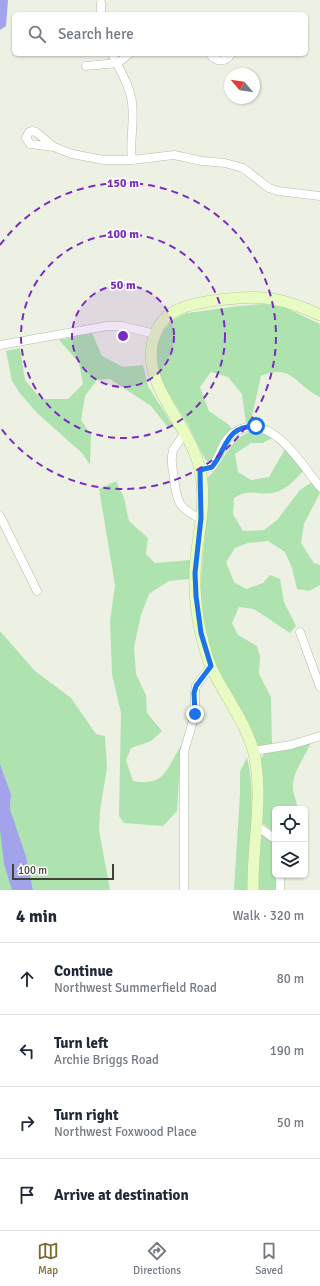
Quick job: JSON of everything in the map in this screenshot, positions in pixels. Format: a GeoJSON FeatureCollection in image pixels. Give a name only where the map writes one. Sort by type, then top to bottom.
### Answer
{"type":"FeatureCollection","features":[{"type":"Feature","properties":{"kind":"street"},"geometry":{"type":"LineString","coordinates":[[101,3],[102,12]]}},
{"type":"Feature","properties":{"kind":"street"},"geometry":{"type":"LineString","coordinates":[[113,56],[118,63],[132,97],[130,147],[132,160]]}},
{"type":"Feature","properties":{"kind":"street"},"geometry":{"type":"LineString","coordinates":[[86,66],[118,63],[127,56]]}},
{"type":"Feature","properties":{"kind":"street"},"geometry":{"type":"LineString","coordinates":[[212,56],[216,60],[222,61],[227,60],[230,56]]}},
{"type":"Feature","properties":{"kind":"street"},"geometry":{"type":"LineString","coordinates":[[54,147],[72,154],[104,160],[132,160],[174,154],[202,161],[234,164],[243,168],[269,188],[278,192],[320,196]]}},
{"type":"Feature","properties":{"kind":"street"},"geometry":{"type":"LineString","coordinates":[[253,890],[258,782],[253,751],[239,719],[211,666],[201,633],[196,596],[195,573],[201,518],[200,470],[185,433],[153,374],[150,357],[155,334],[164,319],[179,309],[196,304],[232,299],[262,298],[294,304],[320,315]]}},
{"type":"Feature","properties":{"kind":"street"},"geometry":{"type":"LineString","coordinates":[[0,345],[107,326],[122,326],[155,334]]}},
{"type":"Feature","properties":{"kind":"street"},"geometry":{"type":"LineString","coordinates":[[200,470],[212,467],[228,438],[233,433],[249,426],[256,426],[277,436],[320,487]]}},
{"type":"Feature","properties":{"kind":"street"},"geometry":{"type":"LineString","coordinates":[[185,433],[173,450],[172,456],[176,495],[179,503],[185,510],[201,518]]}},
{"type":"Feature","properties":{"kind":"street"},"geometry":{"type":"LineString","coordinates":[[0,516],[37,591]]}},
{"type":"Feature","properties":{"kind":"street"},"geometry":{"type":"LineString","coordinates":[[300,632],[320,687]]}},
{"type":"Feature","properties":{"kind":"street"},"geometry":{"type":"LineString","coordinates":[[184,890],[184,752],[195,714],[194,693],[196,686],[211,666]]}},
{"type":"Feature","properties":{"kind":"street"},"geometry":{"type":"LineString","coordinates":[[253,751],[291,744],[320,736]]}},
{"type":"Feature","properties":{"kind":"street"},"geometry":{"type":"LineString","coordinates":[[257,826],[272,837]]}},
{"type":"Feature","properties":{"kind":"street"},"geometry":{"type":"LineString","coordinates":[[280,878],[280,890]]}},
{"type":"Feature","properties":{"kind":"green space"},"geometry":{"type":"Polygon","coordinates":[[[264,304],[284,307],[320,324],[320,397],[287,374],[280,372],[261,376],[251,421],[246,423],[242,394],[228,377],[211,372],[200,387],[209,411],[228,424],[233,430],[211,461],[208,462],[203,456],[187,424],[159,376],[156,361],[157,345],[169,324],[184,314],[264,304]]]}},
{"type":"Feature","properties":{"kind":"green space"},"geometry":{"type":"Polygon","coordinates":[[[92,333],[102,356],[123,367],[143,365],[148,386],[175,429],[166,425],[151,406],[110,379],[97,380],[85,396],[81,420],[91,435],[90,465],[82,453],[37,413],[19,392],[12,381],[6,351],[20,348],[25,380],[41,399],[68,399],[83,384],[79,363],[59,340],[92,333]]]}},
{"type":"Feature","properties":{"kind":"green space"},"geometry":{"type":"Polygon","coordinates":[[[251,431],[260,431],[274,437],[263,443],[251,443],[235,454],[238,472],[251,480],[269,477],[285,449],[303,471],[280,491],[265,494],[246,493],[234,498],[233,514],[243,531],[264,530],[277,520],[300,490],[312,482],[320,493],[304,524],[301,543],[314,563],[320,565],[320,585],[309,591],[297,589],[292,568],[285,552],[268,541],[248,543],[235,548],[226,562],[234,582],[246,589],[263,583],[270,575],[280,579],[284,602],[296,626],[290,633],[254,609],[239,607],[232,623],[238,635],[257,646],[260,656],[259,674],[271,697],[272,745],[262,748],[257,746],[220,674],[207,636],[201,596],[207,509],[206,480],[217,468],[234,442],[251,431]]]}},
{"type":"Feature","properties":{"kind":"green space"},"geometry":{"type":"Polygon","coordinates":[[[116,481],[124,498],[129,521],[148,538],[146,554],[155,563],[190,560],[189,579],[169,581],[149,594],[141,615],[134,647],[136,674],[146,695],[147,713],[162,731],[151,741],[131,748],[126,760],[133,781],[144,782],[158,779],[168,769],[181,746],[177,811],[163,826],[124,823],[119,816],[121,713],[112,674],[110,621],[115,585],[99,489],[116,481]]]}},
{"type":"Feature","properties":{"kind":"green space"},"geometry":{"type":"Polygon","coordinates":[[[0,631],[35,671],[71,698],[96,734],[105,736],[107,768],[100,810],[99,830],[110,890],[33,890],[26,856],[10,809],[11,794],[0,764],[0,631]]]}},
{"type":"Feature","properties":{"kind":"green space"},"geometry":{"type":"Polygon","coordinates":[[[311,743],[294,779],[293,788],[297,806],[272,806],[272,831],[262,823],[264,791],[259,761],[264,754],[311,743]]]}},
{"type":"Feature","properties":{"kind":"green space"},"geometry":{"type":"Polygon","coordinates":[[[247,758],[250,772],[252,805],[248,890],[234,890],[240,771],[247,758]]]}},
{"type":"Feature","properties":{"kind":"green space"},"geometry":{"type":"Polygon","coordinates":[[[0,826],[12,888],[12,890],[0,890],[0,826]]]}},
{"type":"Feature","properties":{"kind":"green space"},"geometry":{"type":"Polygon","coordinates":[[[261,834],[272,843],[272,878],[276,878],[276,890],[258,890],[261,834]]]}},
{"type":"Feature","properties":{"kind":"water"},"geometry":{"type":"Polygon","coordinates":[[[0,0],[8,0],[6,26],[0,30],[0,0]]]}},
{"type":"Feature","properties":{"kind":"water"},"geometry":{"type":"Polygon","coordinates":[[[0,764],[11,794],[10,809],[26,856],[33,890],[12,890],[4,864],[0,830],[0,764]]]}},
{"type":"Feature","properties":{"kind":"route"},"geometry":{"type":"LineString","coordinates":[[195,714],[196,709],[194,693],[196,686],[211,666],[204,647],[198,619],[196,596],[195,573],[202,497],[200,470],[212,467],[228,438],[233,433],[249,426],[256,426]]}}]}
